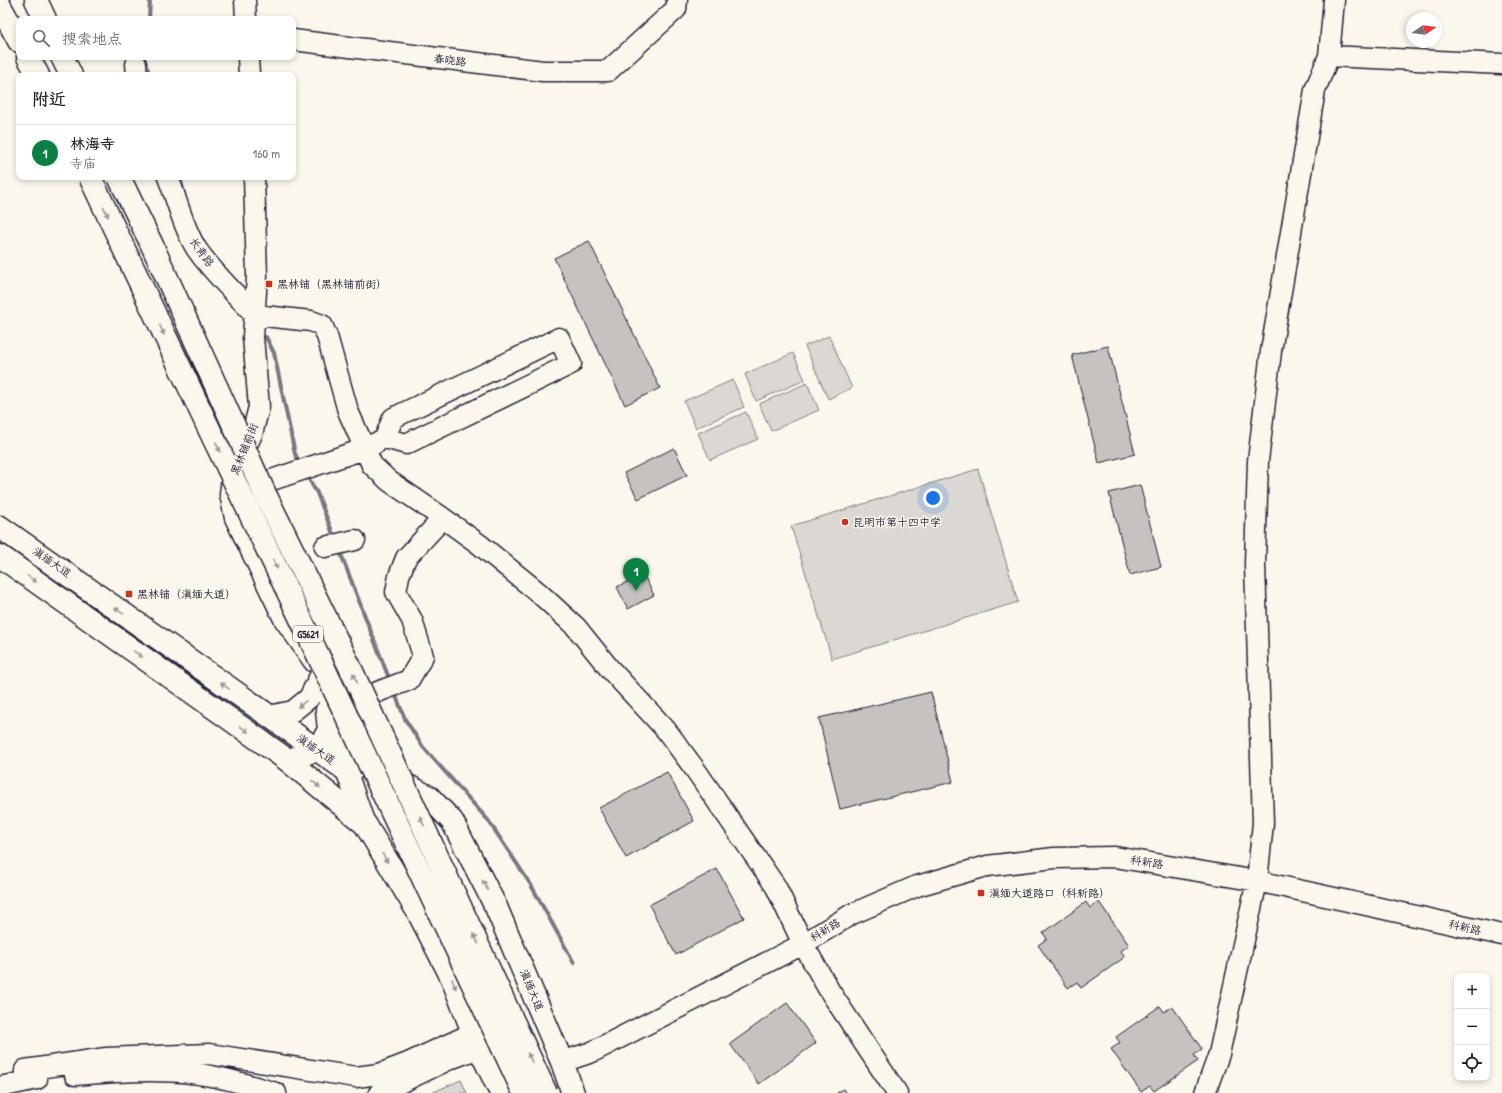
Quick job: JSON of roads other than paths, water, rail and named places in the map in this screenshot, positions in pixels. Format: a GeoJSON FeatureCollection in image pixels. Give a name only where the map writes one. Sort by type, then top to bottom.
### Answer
{"type":"FeatureCollection","features":[{"type":"Feature","properties":{"kind":"main road"},"geometry":{"type":"LineString","coordinates":[[12,0],[19,16]]}},
{"type":"Feature","properties":{"kind":"main road"},"geometry":{"type":"LineString","coordinates":[[36,0],[44,16]]}},
{"type":"Feature","properties":{"kind":"main road"},"geometry":{"type":"LineString","coordinates":[[52,0],[58,16]]}},
{"type":"Feature","properties":{"kind":"main road"},"geometry":{"type":"LineString","coordinates":[[0,6],[16,35]]}},
{"type":"Feature","properties":{"kind":"main road"},"geometry":{"type":"LineString","coordinates":[[30,60],[36,72]]}},
{"type":"Feature","properties":{"kind":"main road"},"geometry":{"type":"LineString","coordinates":[[38,60],[43,72]]}},
{"type":"Feature","properties":{"kind":"main road"},"geometry":{"type":"LineString","coordinates":[[64,60],[70,72]]}},
{"type":"Feature","properties":{"kind":"main road"},"geometry":{"type":"LineString","coordinates":[[72,60],[76,72]]}},
{"type":"Feature","properties":{"kind":"main road","name":"G5621"},"geometry":{"type":"LineString","coordinates":[[91,180],[211,434],[300,617],[524,1093]]}},
{"type":"Feature","properties":{"kind":"main road","name":"G5621"},"geometry":{"type":"LineString","coordinates":[[120,180],[152,245],[265,494],[366,702],[546,1093]]}},
{"type":"Feature","properties":{"kind":"main road","name":"滇缅大道"},"geometry":{"type":"LineString","coordinates":[[0,527],[346,770],[367,764],[429,797],[452,821],[496,907],[562,1062],[573,1093]]}},
{"type":"Feature","properties":{"kind":"main road"},"geometry":{"type":"LineString","coordinates":[[0,556],[286,759],[365,824],[418,912],[452,978],[476,1041],[501,1093]]}},
{"type":"Feature","properties":{"kind":"street"},"geometry":{"type":"LineString","coordinates":[[245,0],[246,16]]}},
{"type":"Feature","properties":{"kind":"street","name":"春晓路"},"geometry":{"type":"LineString","coordinates":[[296,40],[543,71],[608,70],[676,9],[677,0]]}},
{"type":"Feature","properties":{"kind":"street"},"geometry":{"type":"LineString","coordinates":[[1205,1093],[1219,1054],[1255,886],[1263,823],[1255,565],[1258,461],[1271,351],[1314,97],[1329,56],[1334,0]]}},
{"type":"Feature","properties":{"kind":"street"},"geometry":{"type":"LineString","coordinates":[[1329,56],[1502,64]]}},
{"type":"Feature","properties":{"kind":"street"},"geometry":{"type":"LineString","coordinates":[[248,60],[249,72]]}},
{"type":"Feature","properties":{"kind":"street","name":"长青路"},"geometry":{"type":"LineString","coordinates":[[169,180],[190,235],[197,249],[208,264],[255,315]]}},
{"type":"Feature","properties":{"kind":"street","name":"黑林铺前街"},"geometry":{"type":"LineString","coordinates":[[254,180],[257,276],[253,337],[259,407],[252,434],[232,476],[230,494],[235,518],[284,619],[321,674]]}},
{"type":"Feature","properties":{"kind":"street"},"geometry":{"type":"LineString","coordinates":[[255,315],[310,321],[322,326],[327,336],[348,411],[372,464],[389,481],[479,544],[540,593],[576,628],[609,668],[666,730],[697,772],[776,887],[803,944],[829,990],[897,1093]]}},
{"type":"Feature","properties":{"kind":"street"},"geometry":{"type":"LineString","coordinates":[[230,494],[309,466],[364,449],[386,438],[406,444],[571,364],[558,338],[393,418],[386,438]]}},
{"type":"Feature","properties":{"kind":"street"},"geometry":{"type":"LineString","coordinates":[[338,711],[380,691],[409,680],[423,656],[412,620],[396,592],[399,576],[406,558],[443,518]]}},
{"type":"Feature","properties":{"kind":"street"},"geometry":{"type":"LineString","coordinates":[[325,548],[355,540]]}},
{"type":"Feature","properties":{"kind":"street"},"geometry":{"type":"LineString","coordinates":[[321,674],[338,711],[367,764]]}},
{"type":"Feature","properties":{"kind":"street"},"geometry":{"type":"LineString","coordinates":[[269,716],[293,711],[310,698],[321,674]]}},
{"type":"Feature","properties":{"kind":"street"},"geometry":{"type":"LineString","coordinates":[[286,759],[308,754],[316,749],[328,730],[321,674]]}},
{"type":"Feature","properties":{"kind":"street"},"geometry":{"type":"LineString","coordinates":[[321,674],[346,770],[365,824]]}},
{"type":"Feature","properties":{"kind":"street","name":"科新路"},"geometry":{"type":"LineString","coordinates":[[562,1062],[592,1052],[803,944],[852,914],[917,886],[987,866],[1054,858],[1115,857],[1502,936]]}},
{"type":"Feature","properties":{"kind":"street","name":"科新路"},"geometry":{"type":"LineString","coordinates":[[1255,886],[1502,947]]}},
{"type":"Feature","properties":{"kind":"street"},"geometry":{"type":"LineString","coordinates":[[0,1087],[70,1070],[106,1058],[209,1054],[356,1077],[379,1074],[476,1041]]}},
{"type":"Feature","properties":{"kind":"street"},"geometry":{"type":"LineString","coordinates":[[380,1093],[450,1059],[476,1041]]}},
{"type":"Feature","properties":{"kind":"street"},"geometry":{"type":"LineString","coordinates":[[70,1070],[111,1073],[191,1073],[241,1083],[276,1093]]}},
{"type":"Feature","properties":{"kind":"waterway"},"geometry":{"type":"LineString","coordinates":[[149,16],[150,0]]}},
{"type":"Feature","properties":{"kind":"waterway"},"geometry":{"type":"LineString","coordinates":[[181,180],[185,198]]}},
{"type":"Feature","properties":{"kind":"waterway"},"geometry":{"type":"LineString","coordinates":[[266,337],[274,353],[295,454],[301,465]]}},
{"type":"Feature","properties":{"kind":"waterway"},"geometry":{"type":"LineString","coordinates":[[306,474],[317,493],[335,539]]}},
{"type":"Feature","properties":{"kind":"waterway"},"geometry":{"type":"LineString","coordinates":[[339,549],[390,681]]}},
{"type":"Feature","properties":{"kind":"waterway"},"geometry":{"type":"LineString","coordinates":[[394,691],[405,719],[423,747],[488,820],[531,885],[574,963]]}},
{"type":"Feature","properties":{"kind":"place","name":"黑林铺（黑林铺前街）"},"geometry":{"type":"Point","coordinates":[269,284]}},
{"type":"Feature","properties":{"kind":"place","name":"昆明市第十四中学"},"geometry":{"type":"Point","coordinates":[845,522]}},
{"type":"Feature","properties":{"kind":"place","name":"林海寺"},"geometry":{"type":"Point","coordinates":[636,591]}},
{"type":"Feature","properties":{"kind":"place","name":"黑林铺（滇缅大道）"},"geometry":{"type":"Point","coordinates":[129,594]}},
{"type":"Feature","properties":{"kind":"place","name":"滇缅大道路口（科新路）"},"geometry":{"type":"Point","coordinates":[981,893]}}]}
